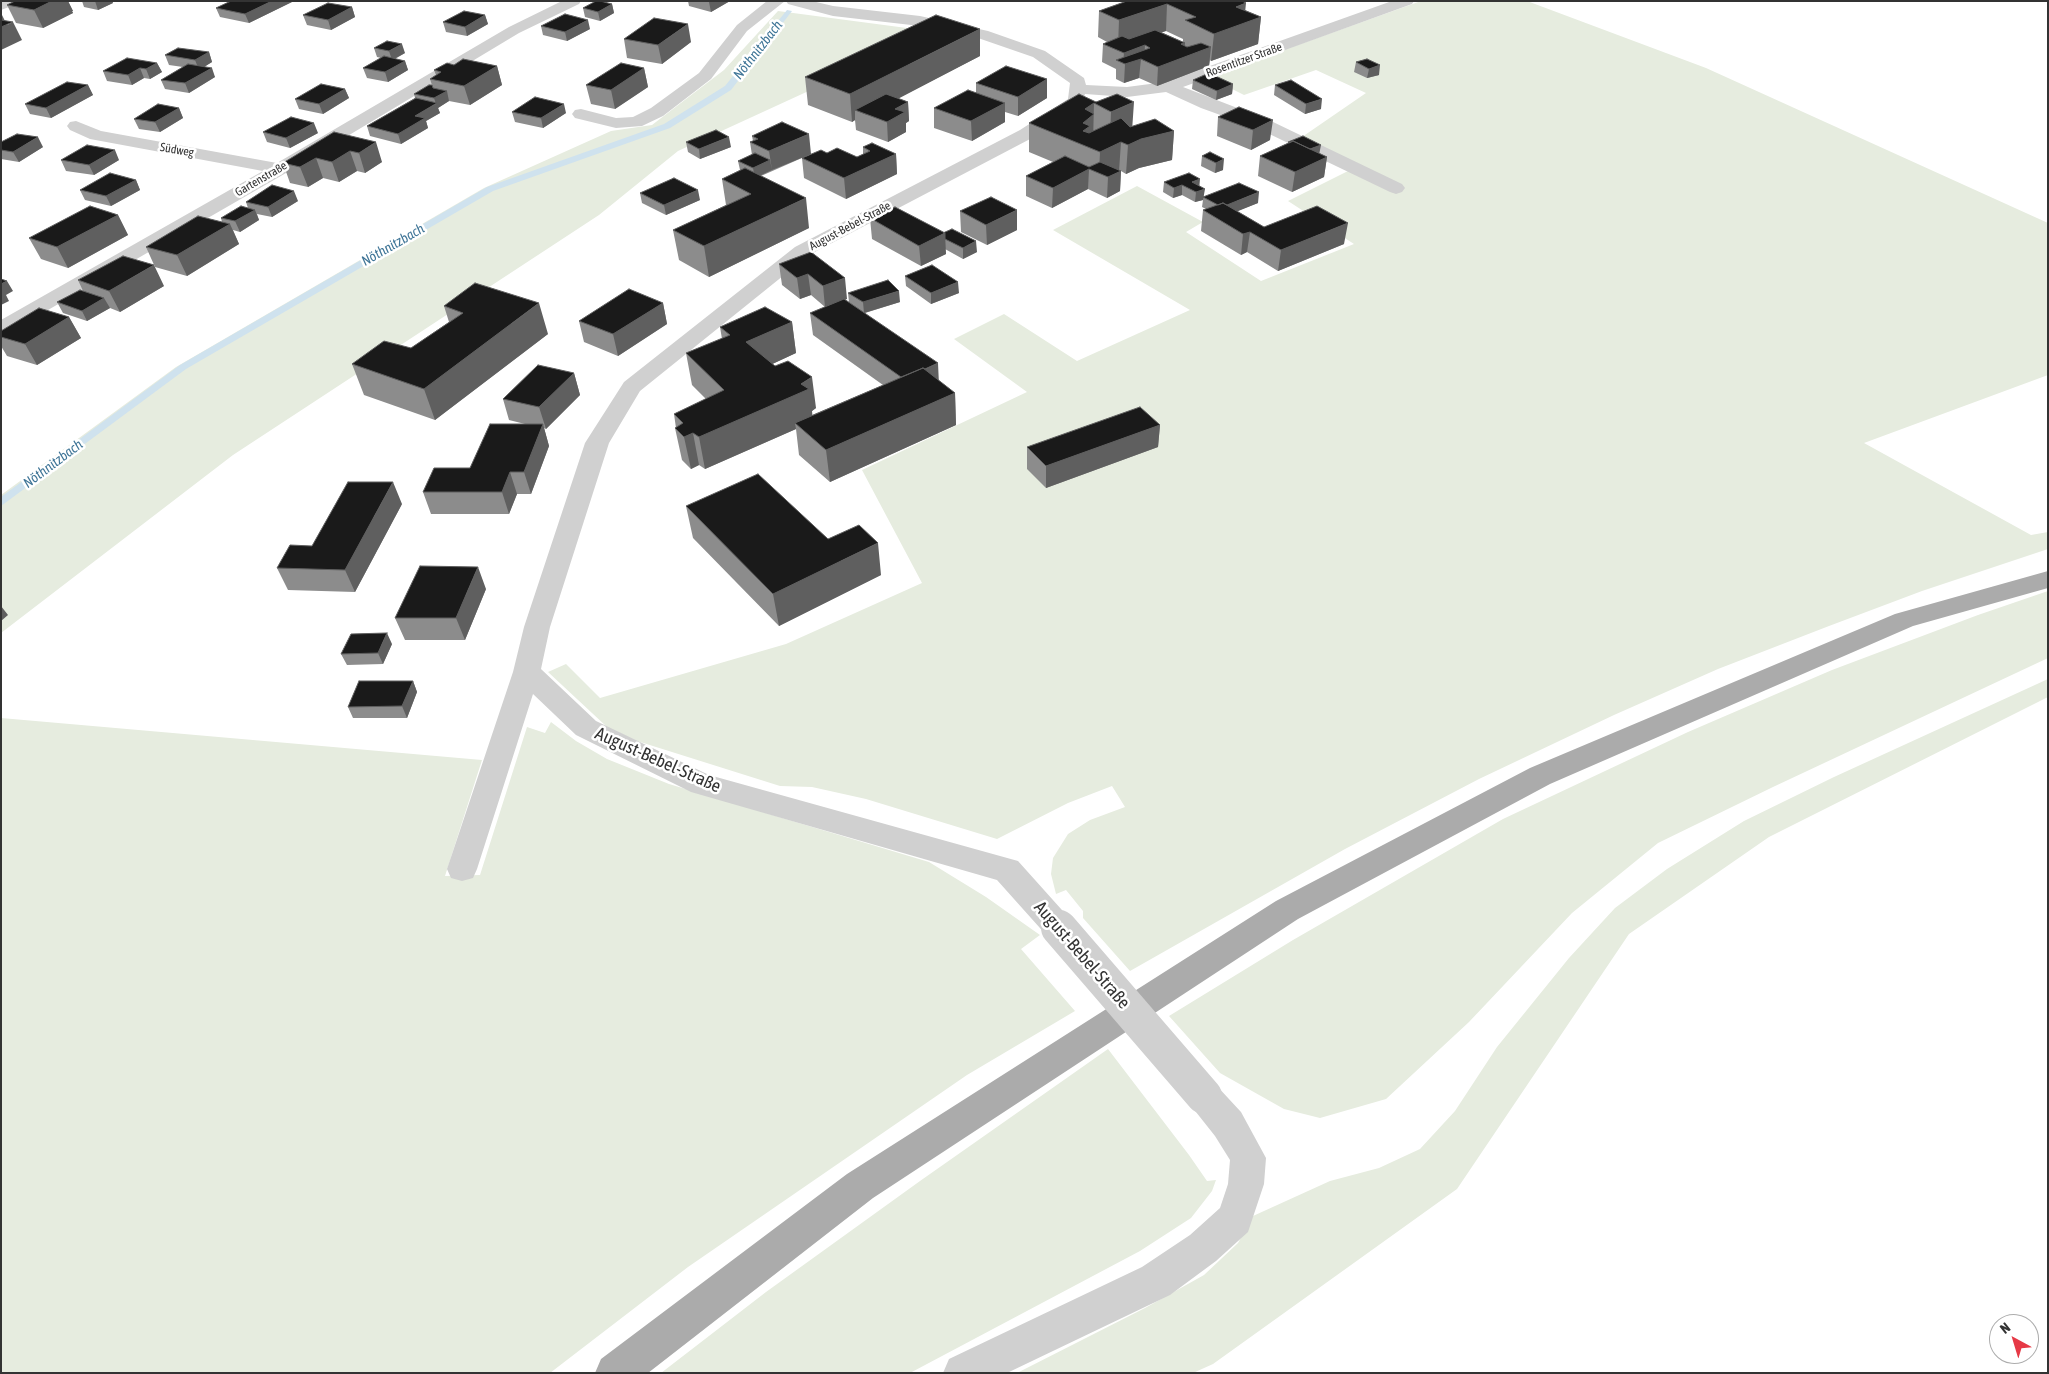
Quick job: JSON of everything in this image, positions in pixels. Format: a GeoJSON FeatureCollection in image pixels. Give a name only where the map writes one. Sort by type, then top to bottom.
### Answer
{"type":"FeatureCollection","features":[{"type":"Feature","properties":{"kind":"main road"},"geometry":{"type":"LineString","coordinates":[[615,1373],[860,1186],[1287,910],[1540,776],[1904,620],[2048,579]]}},
{"type":"Feature","properties":{"kind":"street"},"geometry":{"type":"LineString","coordinates":[[1,6],[12,1]]}},
{"type":"Feature","properties":{"kind":"street","name":"Gartenstraße"},"geometry":{"type":"LineString","coordinates":[[1,329],[280,169],[514,30],[574,1]]}},
{"type":"Feature","properties":{"kind":"street"},"geometry":{"type":"LineString","coordinates":[[581,114],[616,123],[636,122],[657,112],[705,76],[742,28],[762,10],[778,1]]}},
{"type":"Feature","properties":{"kind":"street"},"geometry":{"type":"LineString","coordinates":[[794,1],[833,11],[920,21],[982,34],[1039,54],[1078,81],[1077,89]]}},
{"type":"Feature","properties":{"kind":"street","name":"Rosentitzer Straße"},"geometry":{"type":"LineString","coordinates":[[1077,89],[1127,92],[1168,87],[1407,1]]}},
{"type":"Feature","properties":{"kind":"street"},"geometry":{"type":"LineString","coordinates":[[1168,87],[1207,104],[1265,125],[1396,188]]}},
{"type":"Feature","properties":{"kind":"street","name":"August-Bebel-Straße"},"geometry":{"type":"LineString","coordinates":[[462,869],[527,672],[537,627],[597,443],[632,387],[802,251],[1026,134],[1076,101],[1077,89]]}},
{"type":"Feature","properties":{"kind":"street","name":"Südweg"},"geometry":{"type":"LineString","coordinates":[[76,126],[96,135],[280,169]]}},
{"type":"Feature","properties":{"kind":"street","name":"August-Bebel-Straße"},"geometry":{"type":"LineString","coordinates":[[527,672],[586,728],[701,784],[1007,870],[1228,1124],[1248,1158],[1246,1184],[1235,1219],[1203,1248],[1156,1281],[963,1373]]}},
{"type":"Feature","properties":{"kind":"shaded area"},"geometry":{"type":"Polygon","coordinates":[[[1421,1],[1527,1],[1706,68],[2048,223],[2048,375],[1864,443],[2031,535],[2048,532],[2048,549],[1922,591],[1829,626],[1718,669],[1614,715],[1479,779],[1345,849],[1130,971],[1083,918],[1083,911],[1066,890],[1056,894],[1051,874],[1053,858],[1068,834],[1090,820],[1125,807],[1112,786],[1068,803],[997,839],[866,799],[812,787],[780,786],[637,741],[607,727],[548,672],[566,664],[600,698],[786,644],[922,583],[862,470],[1027,392],[954,339],[1004,314],[1077,361],[1190,310],[1053,230],[1137,186],[1203,222],[1186,232],[1261,281],[1354,244],[1288,201],[1358,166],[1302,137],[1366,93],[1316,70],[1244,95],[1208,77],[1421,1]]]}},
{"type":"Feature","properties":{"kind":"shaded area"},"geometry":{"type":"Polygon","coordinates":[[[778,11],[937,32],[678,151],[599,215],[233,455],[1,633],[1,495],[176,367],[484,188],[611,131],[652,125],[724,70],[778,11]]]}},
{"type":"Feature","properties":{"kind":"shaded area"},"geometry":{"type":"Polygon","coordinates":[[[2048,591],[2048,658],[1658,843],[1572,913],[1469,1022],[1386,1099],[1320,1118],[1284,1109],[1220,1073],[1169,1016],[1293,940],[1503,819],[1688,732],[1832,670],[1978,615],[2048,591]]]}},
{"type":"Feature","properties":{"kind":"shaded area"},"geometry":{"type":"Polygon","coordinates":[[[2048,679],[2048,697],[1769,837],[1629,934],[1457,1189],[1213,1364],[1193,1373],[1017,1373],[1145,1308],[1204,1275],[1238,1243],[1253,1216],[1330,1181],[1379,1168],[1420,1149],[1455,1111],[1497,1047],[1569,958],[1615,908],[1667,869],[1744,821],[1834,777],[2048,679]]]}},
{"type":"Feature","properties":{"kind":"shaded area"},"geometry":{"type":"Polygon","coordinates":[[[1,718],[482,760],[445,876],[480,875],[527,727],[545,733],[551,722],[576,741],[607,759],[669,784],[929,862],[986,897],[1040,935],[1021,949],[1075,1011],[967,1075],[688,1267],[550,1373],[1,1373],[1,718]]]}},
{"type":"Feature","properties":{"kind":"shaded area"},"geometry":{"type":"Polygon","coordinates":[[[1108,1049],[1207,1181],[1216,1180],[1212,1191],[1191,1218],[1140,1251],[910,1373],[661,1373],[766,1292],[1108,1049]]]}},
{"type":"Feature","properties":{"kind":"building"},"geometry":{"type":"Polygon","coordinates":[[[15,1],[52,1],[34,10],[7,5],[15,1]]]}},
{"type":"Feature","properties":{"kind":"building"},"geometry":{"type":"Polygon","coordinates":[[[231,1],[272,1],[245,14],[216,8],[231,1]]]}},
{"type":"Feature","properties":{"kind":"building"},"geometry":{"type":"Polygon","coordinates":[[[596,1],[612,4],[598,12],[583,8],[596,1]]]}},
{"type":"Feature","properties":{"kind":"building"},"geometry":{"type":"Polygon","coordinates":[[[1127,1],[1242,1],[1246,3],[1236,7],[1261,17],[1214,34],[1185,20],[1196,17],[1167,4],[1119,20],[1099,11],[1127,1]]]}},
{"type":"Feature","properties":{"kind":"building"},"geometry":{"type":"Polygon","coordinates":[[[328,3],[352,7],[328,20],[303,15],[328,3]]]}},
{"type":"Feature","properties":{"kind":"building"},"geometry":{"type":"Polygon","coordinates":[[[464,11],[485,15],[465,27],[443,22],[464,11]]]}},
{"type":"Feature","properties":{"kind":"building"},"geometry":{"type":"Polygon","coordinates":[[[565,14],[588,20],[565,32],[541,26],[565,14]]]}},
{"type":"Feature","properties":{"kind":"building"},"geometry":{"type":"Polygon","coordinates":[[[936,15],[980,29],[850,94],[805,77],[936,15]]]}},
{"type":"Feature","properties":{"kind":"building"},"geometry":{"type":"Polygon","coordinates":[[[654,18],[688,24],[658,45],[624,39],[654,18]]]}},
{"type":"Feature","properties":{"kind":"building"},"geometry":{"type":"Polygon","coordinates":[[[1,20],[13,22],[1,27],[1,20]]]}},
{"type":"Feature","properties":{"kind":"building"},"geometry":{"type":"Polygon","coordinates":[[[1155,30],[1185,43],[1181,44],[1187,47],[1201,43],[1211,47],[1158,67],[1141,59],[1125,64],[1116,60],[1150,48],[1145,45],[1124,53],[1103,44],[1122,36],[1129,39],[1155,30]]]}},
{"type":"Feature","properties":{"kind":"building"},"geometry":{"type":"Polygon","coordinates":[[[387,41],[402,44],[389,51],[374,48],[387,41]]]}},
{"type":"Feature","properties":{"kind":"building"},"geometry":{"type":"Polygon","coordinates":[[[178,48],[209,52],[195,60],[165,55],[178,48]]]}},
{"type":"Feature","properties":{"kind":"building"},"geometry":{"type":"Polygon","coordinates":[[[384,56],[405,61],[385,72],[363,68],[384,56]]]}},
{"type":"Feature","properties":{"kind":"building"},"geometry":{"type":"Polygon","coordinates":[[[127,58],[157,63],[146,69],[140,68],[128,75],[103,71],[127,58]]]}},
{"type":"Feature","properties":{"kind":"building"},"geometry":{"type":"Polygon","coordinates":[[[463,59],[497,66],[464,86],[430,79],[441,72],[434,70],[447,63],[454,65],[463,59]]]}},
{"type":"Feature","properties":{"kind":"building"},"geometry":{"type":"Polygon","coordinates":[[[1367,59],[1380,65],[1369,69],[1356,62],[1367,59]]]}},
{"type":"Feature","properties":{"kind":"building"},"geometry":{"type":"Polygon","coordinates":[[[621,63],[644,68],[611,90],[586,85],[621,63]]]}},
{"type":"Feature","properties":{"kind":"building"},"geometry":{"type":"Polygon","coordinates":[[[188,64],[212,68],[185,83],[161,80],[188,64]]]}},
{"type":"Feature","properties":{"kind":"building"},"geometry":{"type":"Polygon","coordinates":[[[1006,66],[1047,79],[1018,97],[976,83],[1006,66]]]}},
{"type":"Feature","properties":{"kind":"building"},"geometry":{"type":"Polygon","coordinates":[[[1209,73],[1233,84],[1217,91],[1193,80],[1209,73]]]}},
{"type":"Feature","properties":{"kind":"building"},"geometry":{"type":"Polygon","coordinates":[[[1291,80],[1322,99],[1306,104],[1275,85],[1291,80]]]}},
{"type":"Feature","properties":{"kind":"building"},"geometry":{"type":"Polygon","coordinates":[[[67,82],[88,85],[46,108],[25,104],[67,82]]]}},
{"type":"Feature","properties":{"kind":"building"},"geometry":{"type":"Polygon","coordinates":[[[321,84],[345,89],[319,104],[295,99],[321,84]]]}},
{"type":"Feature","properties":{"kind":"building"},"geometry":{"type":"Polygon","coordinates":[[[432,85],[433,88],[447,91],[434,98],[414,94],[432,85]]]}},
{"type":"Feature","properties":{"kind":"building"},"geometry":{"type":"Polygon","coordinates":[[[968,90],[1005,103],[971,121],[934,108],[968,90]]]}},
{"type":"Feature","properties":{"kind":"building"},"geometry":{"type":"Polygon","coordinates":[[[886,94],[908,102],[895,109],[905,112],[887,122],[855,110],[886,94]]]}},
{"type":"Feature","properties":{"kind":"building"},"geometry":{"type":"Polygon","coordinates":[[[1079,94],[1096,102],[1117,94],[1134,102],[1111,112],[1094,103],[1085,109],[1094,114],[1083,123],[1090,126],[1083,131],[1089,133],[1121,118],[1130,127],[1155,119],[1174,131],[1141,139],[1128,145],[1121,142],[1100,152],[1029,123],[1079,94]]]}},
{"type":"Feature","properties":{"kind":"building"},"geometry":{"type":"Polygon","coordinates":[[[535,97],[564,104],[541,118],[512,112],[535,97]]]}},
{"type":"Feature","properties":{"kind":"building"},"geometry":{"type":"Polygon","coordinates":[[[416,98],[437,103],[415,116],[425,118],[398,134],[367,126],[416,98]]]}},
{"type":"Feature","properties":{"kind":"building"},"geometry":{"type":"Polygon","coordinates":[[[158,104],[179,108],[155,122],[134,119],[158,104]]]}},
{"type":"Feature","properties":{"kind":"building"},"geometry":{"type":"Polygon","coordinates":[[[1239,107],[1273,120],[1253,130],[1218,117],[1239,107]]]}},
{"type":"Feature","properties":{"kind":"building"},"geometry":{"type":"Polygon","coordinates":[[[291,117],[314,123],[286,138],[263,132],[291,117]]]}},
{"type":"Feature","properties":{"kind":"building"},"geometry":{"type":"Polygon","coordinates":[[[782,122],[809,134],[769,151],[750,142],[758,139],[752,136],[782,122]]]}},
{"type":"Feature","properties":{"kind":"building"},"geometry":{"type":"Polygon","coordinates":[[[716,130],[729,137],[699,149],[686,142],[716,130]]]}},
{"type":"Feature","properties":{"kind":"building"},"geometry":{"type":"Polygon","coordinates":[[[334,132],[376,142],[359,153],[350,151],[332,162],[316,158],[300,167],[283,163],[334,132]]]}},
{"type":"Feature","properties":{"kind":"building"},"geometry":{"type":"Polygon","coordinates":[[[17,134],[38,137],[13,152],[1,150],[1,142],[17,134]]]}},
{"type":"Feature","properties":{"kind":"building"},"geometry":{"type":"Polygon","coordinates":[[[1303,136],[1321,145],[1310,149],[1293,141],[1288,142],[1303,136]]]}},
{"type":"Feature","properties":{"kind":"building"},"geometry":{"type":"Polygon","coordinates":[[[1293,141],[1327,157],[1295,172],[1260,156],[1293,141]]]}},
{"type":"Feature","properties":{"kind":"building"},"geometry":{"type":"Polygon","coordinates":[[[872,143],[896,154],[844,178],[802,158],[821,150],[827,153],[837,148],[857,157],[870,151],[863,147],[872,143]]]}},
{"type":"Feature","properties":{"kind":"building"},"geometry":{"type":"Polygon","coordinates":[[[87,145],[115,150],[89,165],[61,160],[87,145]]]}},
{"type":"Feature","properties":{"kind":"building"},"geometry":{"type":"Polygon","coordinates":[[[1210,152],[1224,159],[1216,163],[1202,156],[1210,152]]]}},
{"type":"Feature","properties":{"kind":"building"},"geometry":{"type":"Polygon","coordinates":[[[755,153],[770,160],[753,168],[738,161],[755,153]]]}},
{"type":"Feature","properties":{"kind":"building"},"geometry":{"type":"Polygon","coordinates":[[[1065,156],[1089,167],[1100,162],[1121,171],[1108,177],[1089,169],[1053,188],[1026,176],[1065,156]]]}},
{"type":"Feature","properties":{"kind":"building"},"geometry":{"type":"Polygon","coordinates":[[[745,168],[806,198],[704,246],[673,230],[751,194],[722,179],[745,168]]]}},
{"type":"Feature","properties":{"kind":"building"},"geometry":{"type":"Polygon","coordinates":[[[110,173],[136,180],[106,196],[80,190],[110,173]]]}},
{"type":"Feature","properties":{"kind":"building"},"geometry":{"type":"Polygon","coordinates":[[[1189,173],[1200,179],[1192,182],[1205,189],[1196,192],[1182,185],[1174,188],[1164,182],[1189,173]]]}},
{"type":"Feature","properties":{"kind":"building"},"geometry":{"type":"Polygon","coordinates":[[[674,178],[698,190],[664,205],[640,193],[674,178]]]}},
{"type":"Feature","properties":{"kind":"building"},"geometry":{"type":"Polygon","coordinates":[[[1239,183],[1259,192],[1227,205],[1223,203],[1218,205],[1203,197],[1239,183]]]}},
{"type":"Feature","properties":{"kind":"building"},"geometry":{"type":"Polygon","coordinates":[[[272,185],[294,191],[268,207],[246,202],[272,185]]]}},
{"type":"Feature","properties":{"kind":"building"},"geometry":{"type":"Polygon","coordinates":[[[991,197],[1017,210],[986,225],[960,211],[991,197]]]}},
{"type":"Feature","properties":{"kind":"building"},"geometry":{"type":"Polygon","coordinates":[[[1223,203],[1264,227],[1317,206],[1348,223],[1281,250],[1250,232],[1243,234],[1203,210],[1223,203]]]}},
{"type":"Feature","properties":{"kind":"building"},"geometry":{"type":"Polygon","coordinates":[[[90,206],[118,215],[57,247],[29,238],[90,206]]]}},
{"type":"Feature","properties":{"kind":"building"},"geometry":{"type":"Polygon","coordinates":[[[241,206],[255,210],[235,221],[221,218],[241,206]]]}},
{"type":"Feature","properties":{"kind":"building"},"geometry":{"type":"Polygon","coordinates":[[[895,207],[945,233],[919,246],[870,218],[895,207]]]}},
{"type":"Feature","properties":{"kind":"building"},"geometry":{"type":"Polygon","coordinates":[[[198,216],[230,224],[177,255],[146,247],[198,216]]]}},
{"type":"Feature","properties":{"kind":"building"},"geometry":{"type":"Polygon","coordinates":[[[952,229],[976,241],[963,248],[945,239],[945,233],[943,233],[952,229]]]}},
{"type":"Feature","properties":{"kind":"building"},"geometry":{"type":"Polygon","coordinates":[[[811,252],[845,278],[823,286],[808,274],[797,278],[779,264],[811,252]]]}},
{"type":"Feature","properties":{"kind":"building"},"geometry":{"type":"Polygon","coordinates":[[[123,256],[154,265],[109,291],[78,280],[123,256]]]}},
{"type":"Feature","properties":{"kind":"building"},"geometry":{"type":"Polygon","coordinates":[[[932,265],[958,282],[931,293],[905,276],[932,265]]]}},
{"type":"Feature","properties":{"kind":"building"},"geometry":{"type":"Polygon","coordinates":[[[888,280],[899,291],[863,302],[848,293],[888,280]]]}},
{"type":"Feature","properties":{"kind":"building"},"geometry":{"type":"Polygon","coordinates":[[[475,283],[539,303],[424,389],[352,364],[384,341],[411,348],[463,313],[444,306],[475,283]]]}},
{"type":"Feature","properties":{"kind":"building"},"geometry":{"type":"Polygon","coordinates":[[[629,289],[663,303],[613,334],[579,321],[629,289]]]}},
{"type":"Feature","properties":{"kind":"building"},"geometry":{"type":"Polygon","coordinates":[[[80,290],[104,298],[82,311],[57,302],[80,290]]]}},
{"type":"Feature","properties":{"kind":"building"},"geometry":{"type":"Polygon","coordinates":[[[844,299],[938,363],[901,377],[810,313],[844,299]]]}},
{"type":"Feature","properties":{"kind":"building"},"geometry":{"type":"Polygon","coordinates":[[[765,307],[792,322],[746,342],[775,366],[788,361],[812,377],[801,384],[809,389],[699,437],[693,433],[684,437],[675,428],[683,423],[674,414],[724,390],[686,353],[730,335],[720,327],[765,307]]]}},
{"type":"Feature","properties":{"kind":"building"},"geometry":{"type":"Polygon","coordinates":[[[39,308],[69,317],[25,344],[1,337],[1,331],[39,308]]]}},
{"type":"Feature","properties":{"kind":"building"},"geometry":{"type":"Polygon","coordinates":[[[538,365],[574,373],[539,407],[503,399],[538,365]]]}},
{"type":"Feature","properties":{"kind":"building"},"geometry":{"type":"Polygon","coordinates":[[[923,368],[955,393],[826,450],[795,423],[923,368]]]}},
{"type":"Feature","properties":{"kind":"building"},"geometry":{"type":"Polygon","coordinates":[[[1140,407],[1160,425],[1046,466],[1027,447],[1140,407]]]}},
{"type":"Feature","properties":{"kind":"building"},"geometry":{"type":"Polygon","coordinates":[[[490,424],[543,424],[524,472],[510,472],[502,492],[423,492],[434,468],[470,468],[490,424]]]}},
{"type":"Feature","properties":{"kind":"building"},"geometry":{"type":"Polygon","coordinates":[[[758,474],[828,539],[859,525],[878,543],[773,594],[686,506],[758,474]]]}},
{"type":"Feature","properties":{"kind":"building"},"geometry":{"type":"Polygon","coordinates":[[[348,482],[393,482],[345,570],[277,568],[290,545],[312,546],[348,482]]]}},
{"type":"Feature","properties":{"kind":"building"},"geometry":{"type":"Polygon","coordinates":[[[420,566],[478,567],[456,618],[395,618],[420,566]]]}},
{"type":"Feature","properties":{"kind":"building"},"geometry":{"type":"Polygon","coordinates":[[[387,633],[378,653],[341,654],[351,634],[387,633]]]}},
{"type":"Feature","properties":{"kind":"building"},"geometry":{"type":"Polygon","coordinates":[[[359,681],[413,681],[402,706],[348,707],[359,681]]]}},
{"type":"Feature","properties":{"kind":"waterway","name":"Nöthnitzbach"},"geometry":{"type":"LineString","coordinates":[[1,503],[183,367],[490,189],[667,126],[728,88],[789,11]]}}]}
